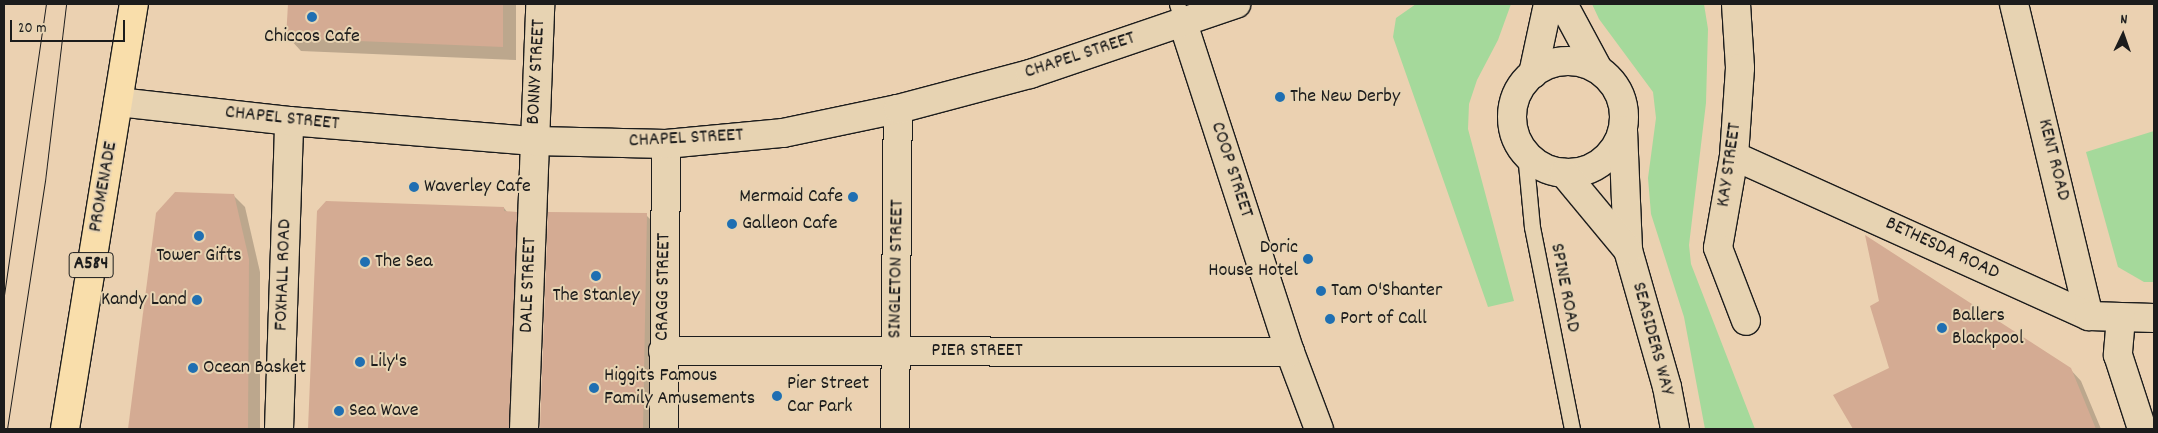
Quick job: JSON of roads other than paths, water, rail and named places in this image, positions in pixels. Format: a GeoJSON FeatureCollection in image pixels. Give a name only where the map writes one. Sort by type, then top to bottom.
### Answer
{"type":"FeatureCollection","features":[{"type":"Feature","properties":{"kind":"main road","name":"PROMENADE"},"geometry":{"type":"LineString","coordinates":[[65,429],[134,4]]}},
{"type":"Feature","properties":{"kind":"street","name":"BONNY STREET"},"geometry":{"type":"LineString","coordinates":[[534,141],[540,4]]}},
{"type":"Feature","properties":{"kind":"street","name":"CHAPEL STREET"},"geometry":{"type":"LineString","coordinates":[[118,102],[289,121],[534,141],[666,144],[783,133],[898,109],[1030,74],[1180,13],[1236,4]]}},
{"type":"Feature","properties":{"kind":"street","name":"SEASIDERS WAY"},"geometry":{"type":"LineString","coordinates":[[1533,74],[1548,4]]}},
{"type":"Feature","properties":{"kind":"street","name":"SEASIDERS WAY"},"geometry":{"type":"LineString","coordinates":[[1564,4],[1598,70]]}},
{"type":"Feature","properties":{"kind":"street","name":"KAY STREET"},"geometry":{"type":"LineString","coordinates":[[1736,4],[1740,68],[1734,156],[1718,248],[1746,321]]}},
{"type":"Feature","properties":{"kind":"street","name":"KENT ROAD"},"geometry":{"type":"LineString","coordinates":[[2014,4],[2089,316]]}},
{"type":"Feature","properties":{"kind":"street","name":"COOP STREET"},"geometry":{"type":"LineString","coordinates":[[1180,13],[1290,352],[1319,429]]}},
{"type":"Feature","properties":{"kind":"street","name":"SEASIDERS WAY"},"geometry":{"type":"LineString","coordinates":[[1628,250],[1564,173],[1549,170],[1525,153],[1516,138],[1512,120],[1514,103],[1521,86],[1533,74],[1548,65],[1565,61],[1582,63],[1598,70],[1611,80],[1620,95],[1628,250],[1667,387],[1675,429]]}},
{"type":"Feature","properties":{"kind":"street","name":"SINGLETON STREET"},"geometry":{"type":"LineString","coordinates":[[895,429],[898,109]]}},
{"type":"Feature","properties":{"kind":"street","name":"FOXHALL ROAD"},"geometry":{"type":"LineString","coordinates":[[279,429],[289,121]]}},
{"type":"Feature","properties":{"kind":"street"},"geometry":{"type":"LineString","coordinates":[[1564,173],[1580,172],[1608,157],[1623,129]]}},
{"type":"Feature","properties":{"kind":"street","name":"DALE STREET"},"geometry":{"type":"LineString","coordinates":[[524,429],[534,141]]}},
{"type":"Feature","properties":{"kind":"street","name":"CRAGG STREET"},"geometry":{"type":"LineString","coordinates":[[664,429],[663,351],[666,144]]}},
{"type":"Feature","properties":{"kind":"street","name":"BETHESDA ROAD"},"geometry":{"type":"LineString","coordinates":[[1734,156],[2089,316],[2154,318]]}},
{"type":"Feature","properties":{"kind":"street"},"geometry":{"type":"LineString","coordinates":[[2120,318],[2118,355],[2123,378],[2142,429]]}},
{"type":"Feature","properties":{"kind":"street","name":"PIER STREET"},"geometry":{"type":"LineString","coordinates":[[663,351],[1290,352]]}},
{"type":"Feature","properties":{"kind":"lane","name":"SPINE ROAD"},"geometry":{"type":"LineString","coordinates":[[1525,153],[1532,227],[1572,429]]}},
{"type":"Feature","properties":{"kind":"tram line"},"geometry":{"type":"LineString","coordinates":[[4,295],[46,4]]}},
{"type":"Feature","properties":{"kind":"tram line"},"geometry":{"type":"LineString","coordinates":[[7,429],[45,181],[66,4]]}},
{"type":"Feature","properties":{"kind":"place","name":"Chiccos Cafe"},"geometry":{"type":"Point","coordinates":[312,17]}},
{"type":"Feature","properties":{"kind":"place","name":"The New Derby"},"geometry":{"type":"Point","coordinates":[1280,97]}},
{"type":"Feature","properties":{"kind":"place","name":"Waverley Cafe"},"geometry":{"type":"Point","coordinates":[414,187]}},
{"type":"Feature","properties":{"kind":"place","name":"Mermaid Cafe"},"geometry":{"type":"Point","coordinates":[853,197]}},
{"type":"Feature","properties":{"kind":"place","name":"Galleon Cafe"},"geometry":{"type":"Point","coordinates":[732,224]}},
{"type":"Feature","properties":{"kind":"place","name":"Tower Gifts"},"geometry":{"type":"Point","coordinates":[199,236]}},
{"type":"Feature","properties":{"kind":"place","name":"Doric House Hotel"},"geometry":{"type":"Point","coordinates":[1308,259]}},
{"type":"Feature","properties":{"kind":"place","name":"The Sea"},"geometry":{"type":"Point","coordinates":[365,262]}},
{"type":"Feature","properties":{"kind":"place","name":"The Stanley"},"geometry":{"type":"Point","coordinates":[596,276]}},
{"type":"Feature","properties":{"kind":"place","name":"Tam O'Shanter"},"geometry":{"type":"Point","coordinates":[1321,291]}},
{"type":"Feature","properties":{"kind":"place","name":"Kandy Land"},"geometry":{"type":"Point","coordinates":[197,300]}},
{"type":"Feature","properties":{"kind":"place","name":"Port of Call"},"geometry":{"type":"Point","coordinates":[1330,319]}},
{"type":"Feature","properties":{"kind":"place","name":"Ballers Blackpool"},"geometry":{"type":"Point","coordinates":[1942,328]}},
{"type":"Feature","properties":{"kind":"place","name":"Lily's"},"geometry":{"type":"Point","coordinates":[360,362]}},
{"type":"Feature","properties":{"kind":"place","name":"Ocean Basket"},"geometry":{"type":"Point","coordinates":[193,368]}},
{"type":"Feature","properties":{"kind":"place","name":"Higgits Famous Family Amusements"},"geometry":{"type":"Point","coordinates":[594,388]}},
{"type":"Feature","properties":{"kind":"place","name":"Pier Street Car Park"},"geometry":{"type":"Point","coordinates":[777,396]}},
{"type":"Feature","properties":{"kind":"place","name":"Sea Wave"},"geometry":{"type":"Point","coordinates":[339,411]}}]}
